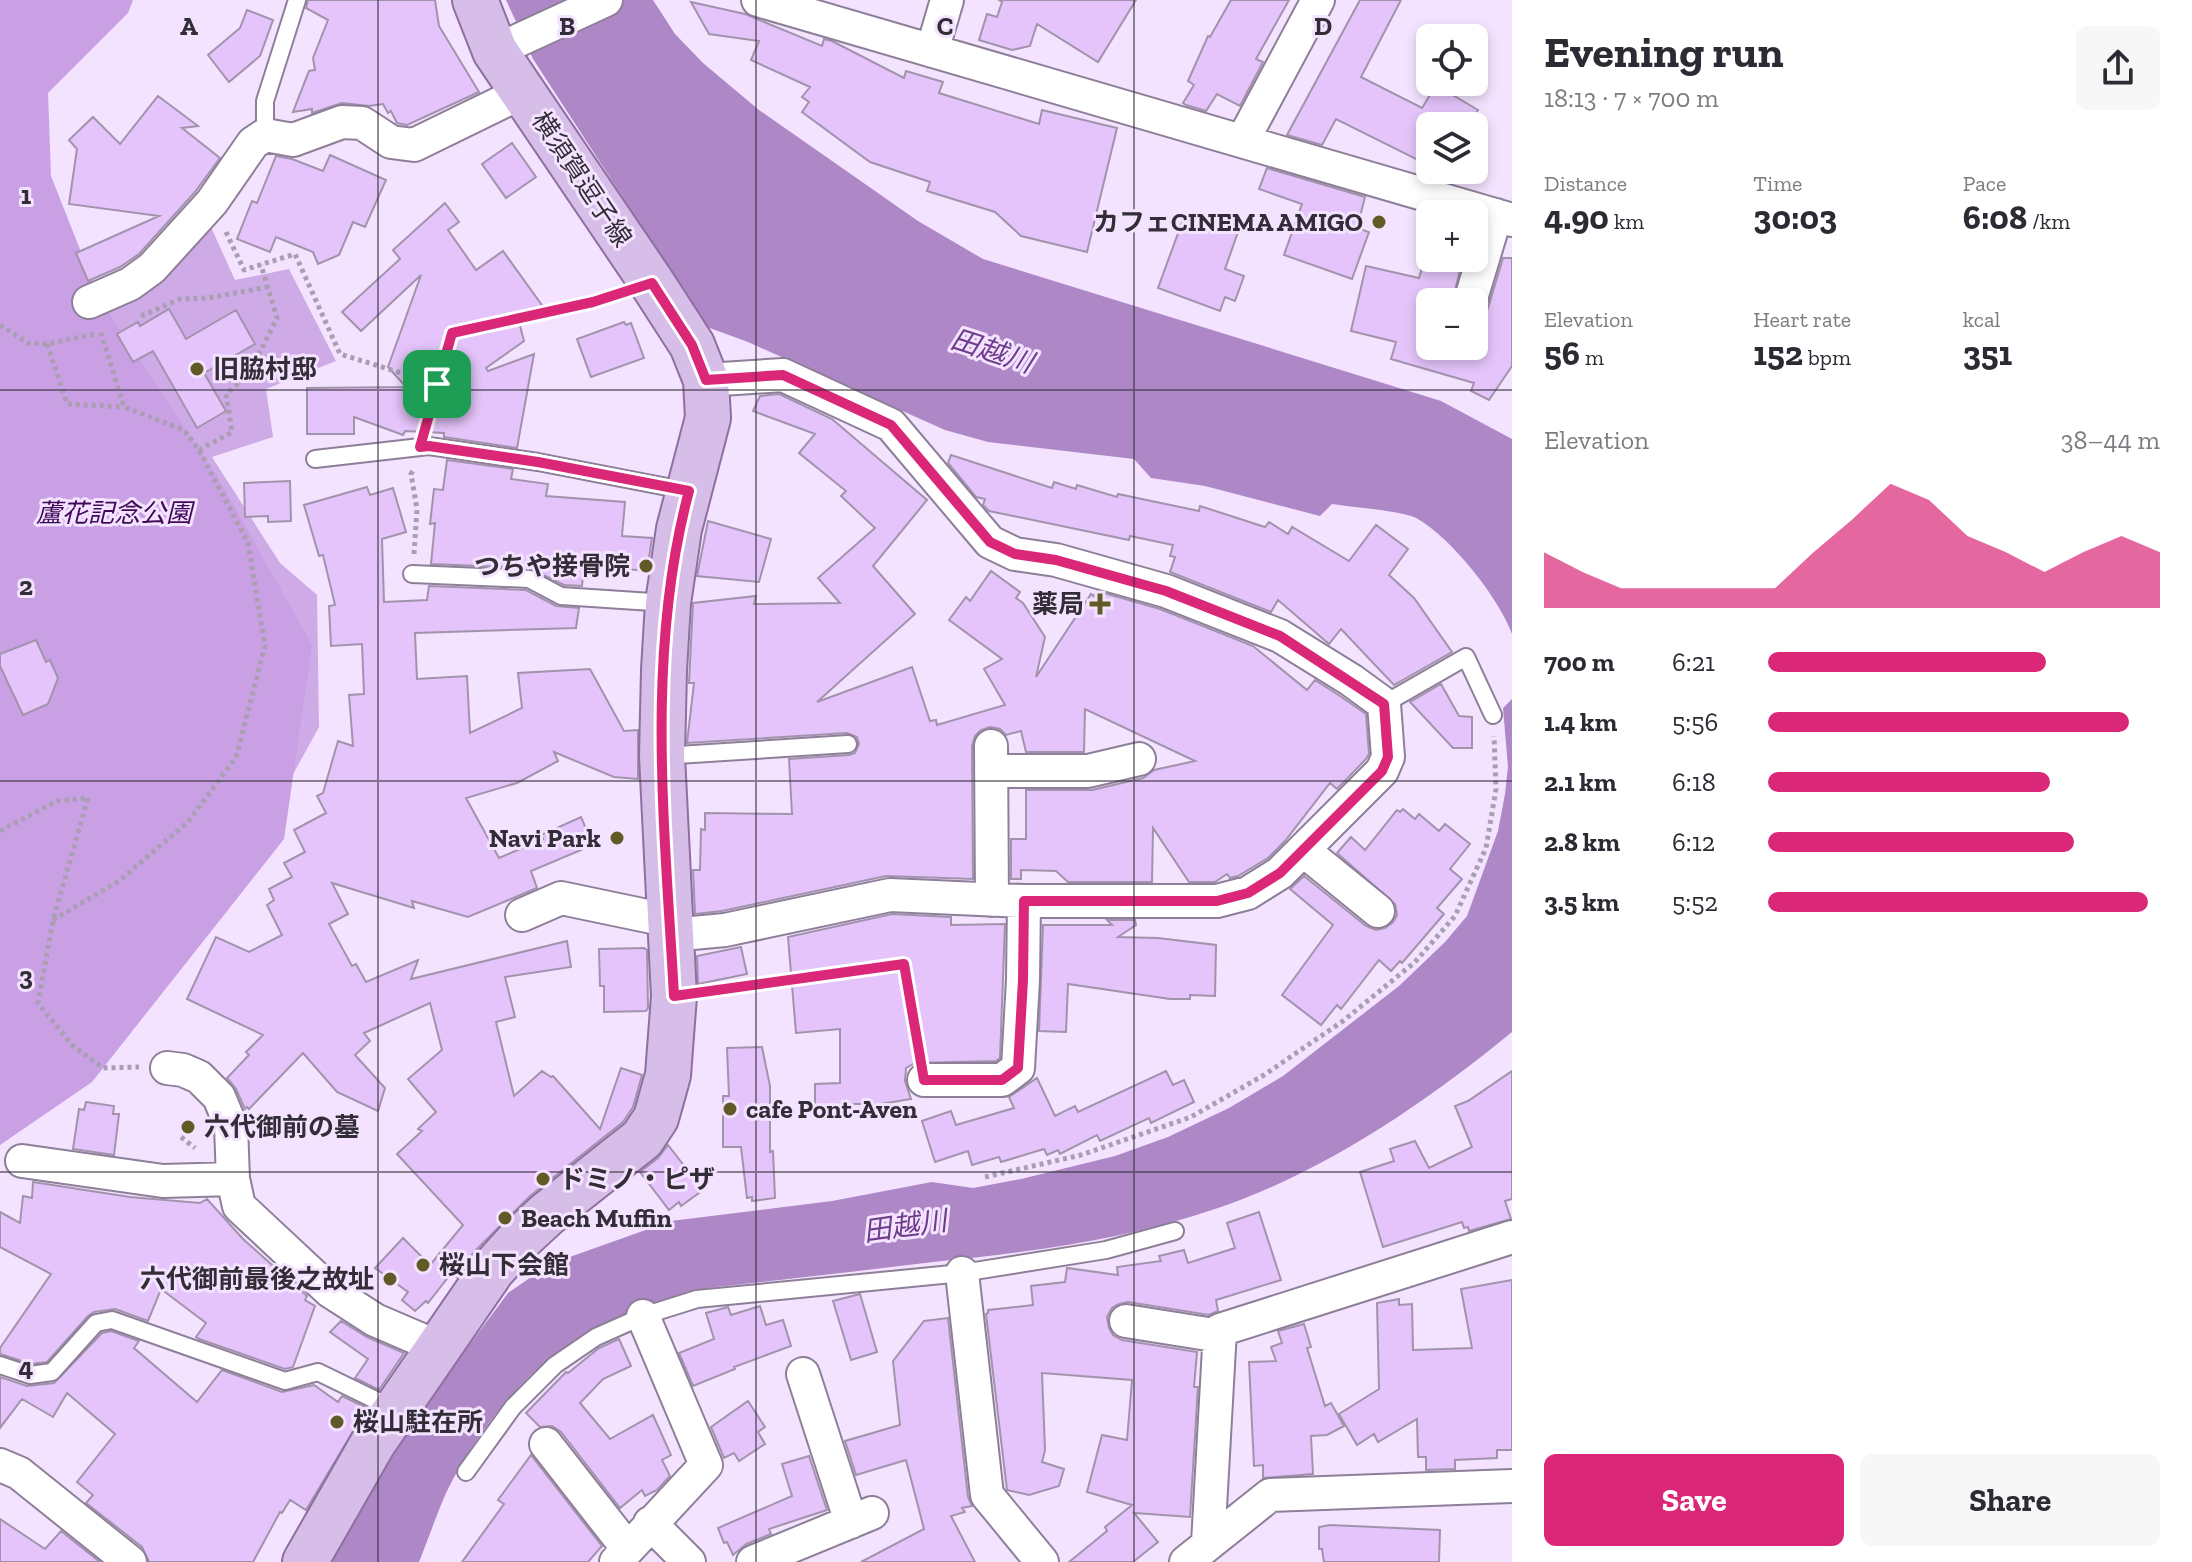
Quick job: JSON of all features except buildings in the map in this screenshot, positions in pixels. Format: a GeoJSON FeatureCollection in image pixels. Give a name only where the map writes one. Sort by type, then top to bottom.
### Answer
{"type":"FeatureCollection","features":[{"type":"Feature","properties":{"kind":"main road","name":"横須賀逗子線"},"geometry":{"type":"LineString","coordinates":[[305,1562],[373,1443],[492,1270],[520,1239],[642,1139],[656,1118],[668,1075],[674,996],[662,756],[668,603],[679,529],[708,418],[706,380],[692,345],[523,92],[506,45],[475,0]]}},
{"type":"Feature","properties":{"kind":"street"},"geometry":{"type":"LineString","coordinates":[[506,45],[606,0]]}},
{"type":"Feature","properties":{"kind":"street"},"geometry":{"type":"LineString","coordinates":[[758,0],[1504,217],[1476,288]]}},
{"type":"Feature","properties":{"kind":"street"},"geometry":{"type":"LineString","coordinates":[[932,51],[947,0]]}},
{"type":"Feature","properties":{"kind":"street"},"geometry":{"type":"LineString","coordinates":[[1243,140],[1318,0]]}},
{"type":"Feature","properties":{"kind":"street"},"geometry":{"type":"LineString","coordinates":[[89,302],[130,284],[152,268],[212,202],[253,143],[265,135],[293,140],[342,122],[352,122],[362,123],[391,142],[414,145],[523,92]]}},
{"type":"Feature","properties":{"kind":"street"},"geometry":{"type":"LineString","coordinates":[[522,915],[561,898],[671,928],[725,930],[890,895],[1024,901],[1217,901],[1248,893],[1280,873],[1382,771],[1388,757],[1384,704],[1280,636],[1166,591],[1056,560],[1015,554],[990,542],[891,425],[783,375],[706,380]]}},
{"type":"Feature","properties":{"kind":"street"},"geometry":{"type":"LineString","coordinates":[[992,900],[991,759],[1088,771],[1139,759]]}},
{"type":"Feature","properties":{"kind":"street"},"geometry":{"type":"LineString","coordinates":[[1303,850],[1378,911]]}},
{"type":"Feature","properties":{"kind":"street"},"geometry":{"type":"LineString","coordinates":[[924,1080],[1002,1080],[1018,1068],[1024,901]]}},
{"type":"Feature","properties":{"kind":"street"},"geometry":{"type":"LineString","coordinates":[[167,1068],[183,1070],[199,1077],[219,1097],[231,1126],[233,1179],[239,1206],[330,1291],[375,1320],[438,1347]]}},
{"type":"Feature","properties":{"kind":"street"},"geometry":{"type":"LineString","coordinates":[[22,1161],[163,1181],[233,1179]]}},
{"type":"Feature","properties":{"kind":"street"},"geometry":{"type":"LineString","coordinates":[[1197,1552],[1220,1330],[1512,1237]]}},
{"type":"Feature","properties":{"kind":"street"},"geometry":{"type":"LineString","coordinates":[[962,1273],[987,1495],[1042,1562]]}},
{"type":"Feature","properties":{"kind":"street"},"geometry":{"type":"LineString","coordinates":[[546,1444],[622,1556],[706,1465],[643,1316]]}},
{"type":"Feature","properties":{"kind":"street"},"geometry":{"type":"LineString","coordinates":[[1126,1321],[1220,1336]]}},
{"type":"Feature","properties":{"kind":"street"},"geometry":{"type":"LineString","coordinates":[[753,1562],[861,1518],[803,1374]]}},
{"type":"Feature","properties":{"kind":"street"},"geometry":{"type":"LineString","coordinates":[[0,1465],[19,1473],[130,1562]]}},
{"type":"Feature","properties":{"kind":"street"},"geometry":{"type":"LineString","coordinates":[[1197,1552],[1270,1495],[1512,1486]]}},
{"type":"Feature","properties":{"kind":"street"},"geometry":{"type":"LineString","coordinates":[[650,1523],[689,1562]]}},
{"type":"Feature","properties":{"kind":"lane"},"geometry":{"type":"LineString","coordinates":[[265,135],[265,101],[297,0]]}},
{"type":"Feature","properties":{"kind":"lane"},"geometry":{"type":"LineString","coordinates":[[315,459],[425,446],[538,462],[689,491]]}},
{"type":"Feature","properties":{"kind":"lane"},"geometry":{"type":"LineString","coordinates":[[412,574],[529,579],[561,596],[668,603]]}},
{"type":"Feature","properties":{"kind":"lane"},"geometry":{"type":"LineString","coordinates":[[1384,704],[1466,657],[1493,715]]}},
{"type":"Feature","properties":{"kind":"lane"},"geometry":{"type":"LineString","coordinates":[[662,756],[848,744]]}},
{"type":"Feature","properties":{"kind":"lane"},"geometry":{"type":"LineString","coordinates":[[466,1472],[513,1407],[555,1365],[596,1337],[643,1316],[697,1299],[962,1273],[1106,1250],[1175,1231]]}},
{"type":"Feature","properties":{"kind":"lane"},"geometry":{"type":"LineString","coordinates":[[0,1365],[30,1375],[52,1372],[96,1323],[112,1320],[285,1381],[318,1372],[396,1410]]}},
{"type":"Feature","properties":{"kind":"path"},"geometry":{"type":"LineString","coordinates":[[212,202],[244,270],[295,254],[340,354],[437,384]]}},
{"type":"Feature","properties":{"kind":"path"},"geometry":{"type":"LineString","coordinates":[[199,450],[232,432],[226,394],[249,374],[277,318],[261,265]]}},
{"type":"Feature","properties":{"kind":"path"},"geometry":{"type":"LineString","coordinates":[[412,574],[417,509],[411,474],[425,446],[437,384],[452,333],[593,302],[652,283]]}},
{"type":"Feature","properties":{"kind":"path"},"geometry":{"type":"LineString","coordinates":[[101,333],[124,407]]}},
{"type":"Feature","properties":{"kind":"path"},"geometry":{"type":"LineString","coordinates":[[47,344],[67,404],[124,407],[184,430],[199,450],[248,543],[265,646],[236,757],[188,822],[119,881],[53,920]]}},
{"type":"Feature","properties":{"kind":"path"},"geometry":{"type":"LineString","coordinates":[[985,1177],[1081,1155],[1191,1117],[1264,1075],[1343,1021],[1415,962],[1455,916],[1486,848],[1496,789],[1493,715]]}},
{"type":"Feature","properties":{"kind":"path"},"geometry":{"type":"LineString","coordinates":[[0,831],[57,801],[88,798],[53,920],[38,1003],[72,1045],[103,1068],[167,1068]]}},
{"type":"Feature","properties":{"kind":"path"},"geometry":{"type":"LineString","coordinates":[[674,996],[904,964],[924,1080]]}},
{"type":"Feature","properties":{"kind":"green space"},"geometry":{"type":"Polygon","coordinates":[[[0,0],[133,0],[128,13],[48,93],[51,176],[100,300],[220,481],[312,645],[284,839],[92,1082],[0,1145],[0,0]]]}},
{"type":"Feature","properties":{"kind":"green space","name":"蘆花記念公園"},"geometry":{"type":"Polygon","coordinates":[[[210,225],[235,280],[289,269],[336,361],[266,389],[273,437],[212,457],[280,563],[317,595],[319,727],[257,840],[0,283],[63,328],[210,225]]]}},
{"type":"Feature","properties":{"kind":"water","name":"田越川"},"geometry":{"type":"Polygon","coordinates":[[[506,0],[653,0],[675,34],[703,63],[759,110],[918,221],[983,259],[1441,401],[1512,439],[1512,634],[1497,604],[1473,570],[1445,540],[1411,516],[1332,504],[1320,516],[1205,486],[1151,478],[1134,459],[988,442],[945,430],[748,342],[707,327],[533,59],[506,0]]]}},
{"type":"Feature","properties":{"kind":"water","name":"田越川"},"geometry":{"type":"Polygon","coordinates":[[[1512,699],[1512,1032],[1444,1085],[1372,1133],[1297,1175],[1218,1208],[1148,1229],[1041,1249],[716,1287],[632,1311],[564,1348],[507,1400],[451,1482],[419,1562],[330,1562],[352,1520],[432,1395],[508,1293],[550,1264],[671,1221],[832,1201],[932,1182],[973,1188],[1115,1156],[1168,1137],[1229,1108],[1283,1076],[1399,986],[1467,916],[1498,831],[1508,767],[1503,708],[1512,699]]]}},
{"type":"Feature","properties":{"kind":"place","name":"カフェCINEMA AMIGO"},"geometry":{"type":"Point","coordinates":[1379,222]}},
{"type":"Feature","properties":{"kind":"place","name":"旧脇村邸"},"geometry":{"type":"Point","coordinates":[197,369]}},
{"type":"Feature","properties":{"kind":"place","name":"つちや接骨院"},"geometry":{"type":"Point","coordinates":[646,566]}},
{"type":"Feature","properties":{"kind":"place","name":"薬局"},"geometry":{"type":"Point","coordinates":[1100,604]}},
{"type":"Feature","properties":{"kind":"place","name":"Navi Park"},"geometry":{"type":"Point","coordinates":[617,838]}},
{"type":"Feature","properties":{"kind":"place","name":"cafe Pont-Aven"},"geometry":{"type":"Point","coordinates":[730,1109]}},
{"type":"Feature","properties":{"kind":"place","name":"六代御前の墓"},"geometry":{"type":"Point","coordinates":[188,1127]}},
{"type":"Feature","properties":{"kind":"place","name":"ドミノ・ピザ"},"geometry":{"type":"Point","coordinates":[543,1179]}},
{"type":"Feature","properties":{"kind":"place","name":"Beach Muffin"},"geometry":{"type":"Point","coordinates":[505,1218]}},
{"type":"Feature","properties":{"kind":"place","name":"桜山下会館"},"geometry":{"type":"Point","coordinates":[423,1265]}},
{"type":"Feature","properties":{"kind":"place","name":"六代御前最後之故址"},"geometry":{"type":"Point","coordinates":[390,1279]}},
{"type":"Feature","properties":{"kind":"place","name":"桜山駐在所"},"geometry":{"type":"Point","coordinates":[337,1422]}},
{"type":"Feature","properties":{"kind":"route"},"geometry":{"type":"LineString","coordinates":[[652,283],[692,345],[706,380],[783,375],[891,425],[990,542],[1015,554],[1056,560],[1166,591],[1280,636],[1384,704],[1388,757],[1382,771],[1280,873],[1248,893],[1217,901],[1024,901],[1018,1068],[1002,1080],[924,1080],[904,964],[674,996],[662,756],[664,670],[668,603],[679,529],[689,491],[538,462],[420,447],[437,384],[452,333],[593,302],[652,283]]}}]}
